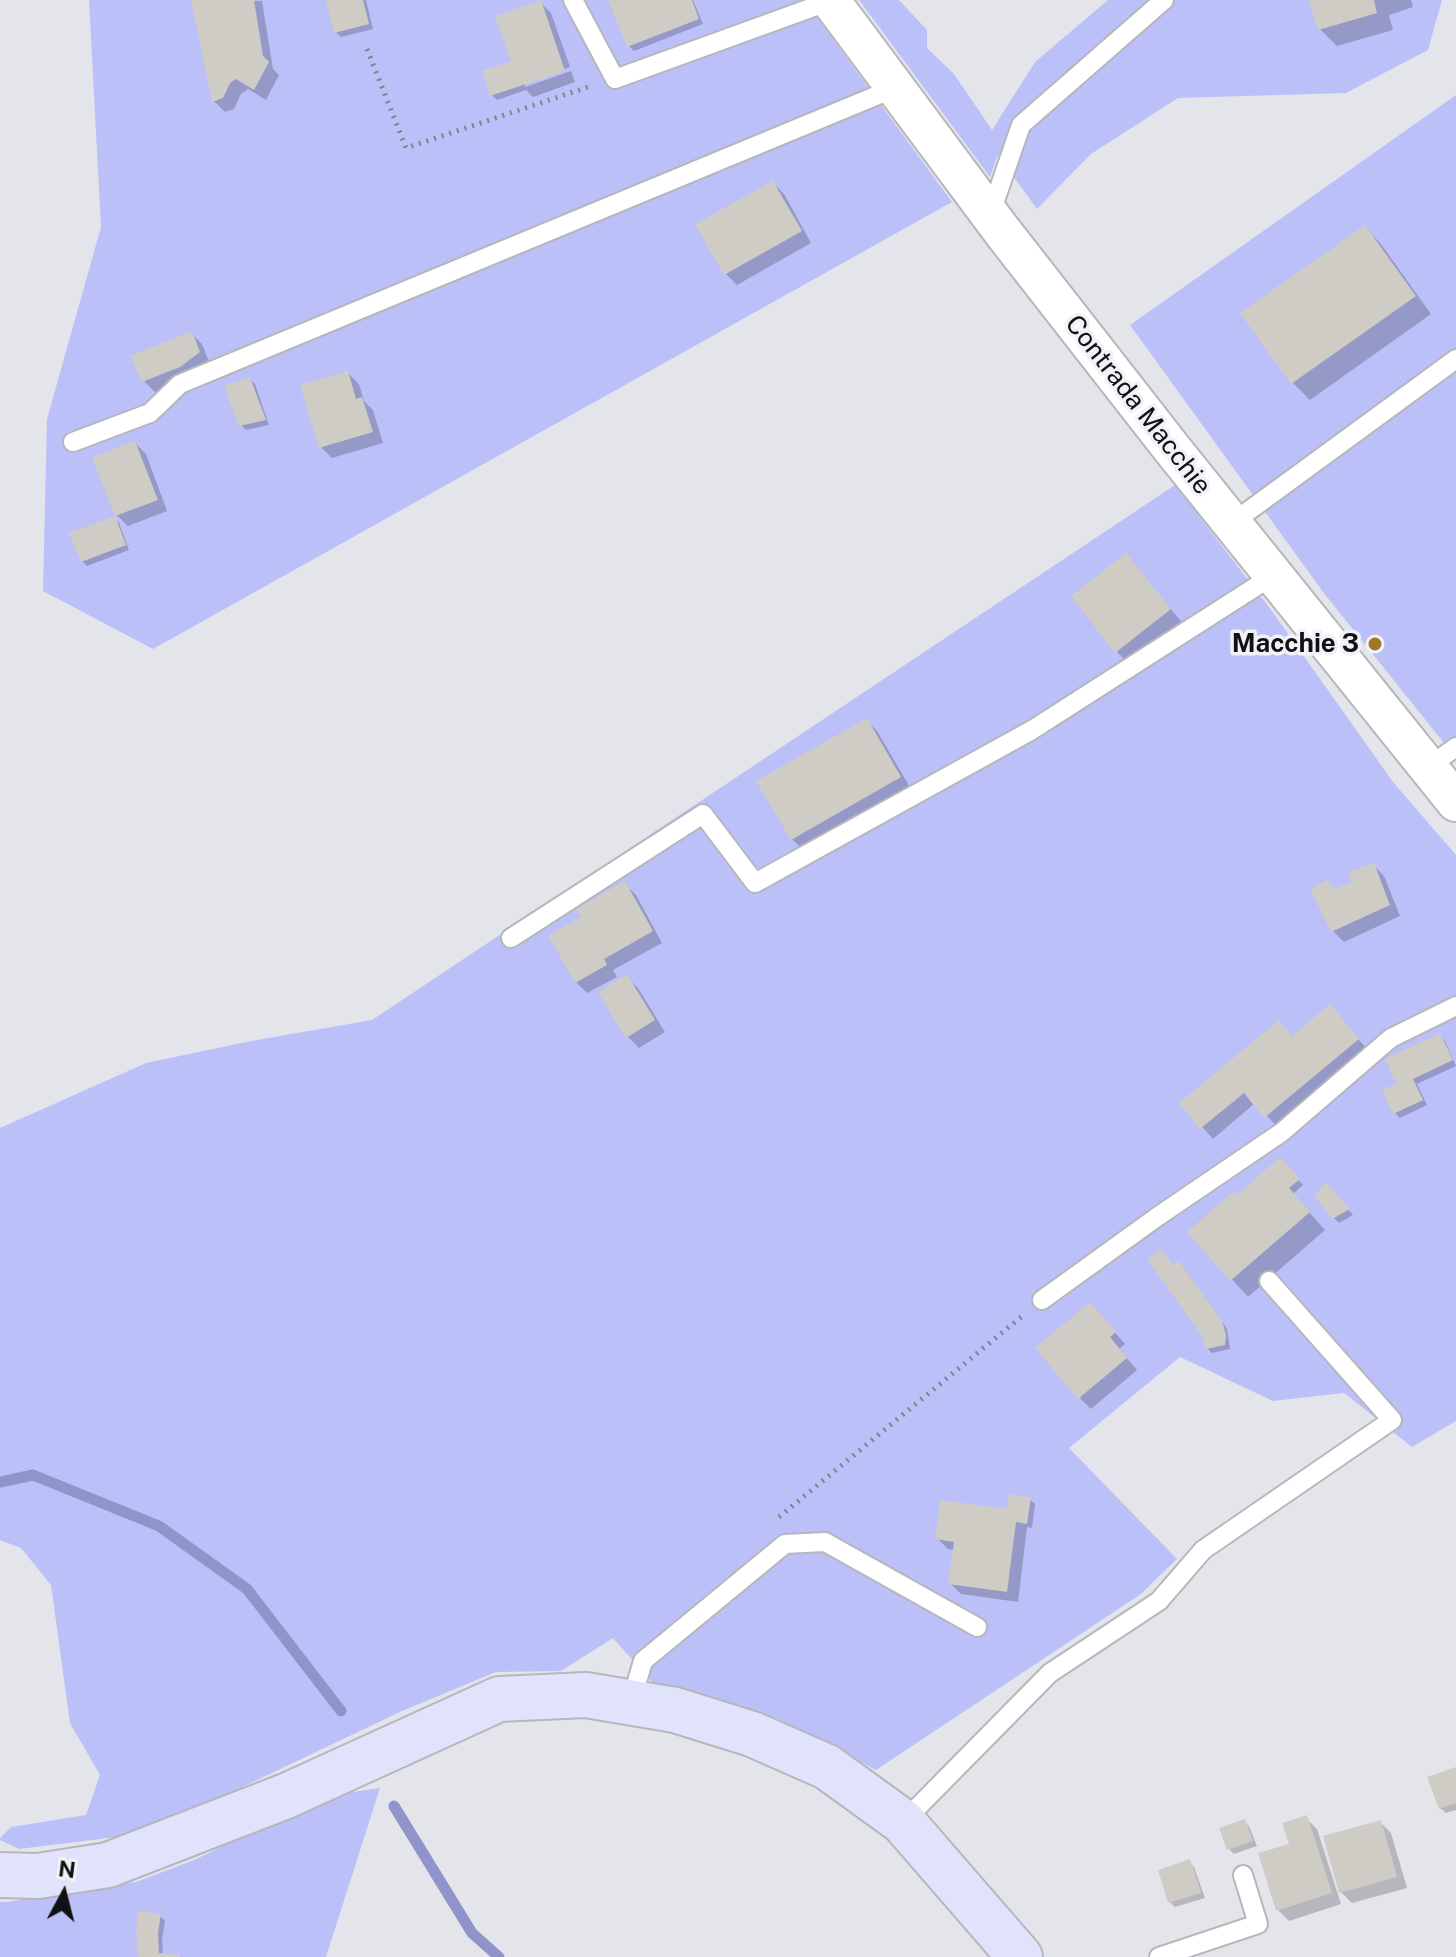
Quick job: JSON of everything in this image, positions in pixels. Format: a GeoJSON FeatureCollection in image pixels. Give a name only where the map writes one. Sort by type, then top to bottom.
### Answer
{"type":"FeatureCollection","features":[{"type":"Feature","properties":{"kind":"main road"},"geometry":{"type":"LineString","coordinates":[[0,1875],[38,1876],[108,1865],[286,1796],[499,1699],[586,1695],[675,1710],[752,1734],[827,1767],[903,1822],[1020,1957]]}},
{"type":"Feature","properties":{"kind":"street","name":"Contrada Macchie"},"geometry":{"type":"LineString","coordinates":[[830,1],[990,215],[1274,575],[1442,757],[1456,802]]}},
{"type":"Feature","properties":{"kind":"lane"},"geometry":{"type":"LineString","coordinates":[[573,0],[615,79],[830,1]]}},
{"type":"Feature","properties":{"kind":"lane"},"geometry":{"type":"LineString","coordinates":[[990,215],[1021,125],[1164,0]]}},
{"type":"Feature","properties":{"kind":"lane"},"geometry":{"type":"LineString","coordinates":[[73,442],[150,413],[180,384],[895,88]]}},
{"type":"Feature","properties":{"kind":"lane"},"geometry":{"type":"LineString","coordinates":[[1232,523],[1456,359]]}},
{"type":"Feature","properties":{"kind":"lane"},"geometry":{"type":"LineString","coordinates":[[511,938],[703,814],[755,883],[1032,730],[1274,575]]}},
{"type":"Feature","properties":{"kind":"lane"},"geometry":{"type":"LineString","coordinates":[[1042,1300],[1282,1132],[1391,1038],[1456,1006]]}},
{"type":"Feature","properties":{"kind":"lane"},"geometry":{"type":"LineString","coordinates":[[903,1822],[1050,1673],[1159,1601],[1203,1550],[1392,1420],[1269,1281]]}},
{"type":"Feature","properties":{"kind":"lane"},"geometry":{"type":"LineString","coordinates":[[631,1702],[643,1661],[785,1544],[825,1542],[977,1627]]}},
{"type":"Feature","properties":{"kind":"lane"},"geometry":{"type":"LineString","coordinates":[[1159,1957],[1258,1924],[1243,1875]]}},
{"type":"Feature","properties":{"kind":"path"},"geometry":{"type":"LineString","coordinates":[[367,49],[406,148],[615,79]]}},
{"type":"Feature","properties":{"kind":"path"},"geometry":{"type":"LineString","coordinates":[[777,1519],[1042,1300]]}},
{"type":"Feature","properties":{"kind":"shaded area"},"geometry":{"type":"Polygon","coordinates":[[[89,0],[810,0],[819,20],[952,202],[153,649],[43,591],[47,419],[101,227],[89,0]]]}},
{"type":"Feature","properties":{"kind":"shaded area"},"geometry":{"type":"Polygon","coordinates":[[[859,0],[899,0],[927,30],[927,48],[954,74],[992,130],[1035,62],[1108,0],[1442,0],[1428,50],[1346,93],[1178,98],[1091,154],[1037,209],[998,155],[990,177],[859,0]]]}},
{"type":"Feature","properties":{"kind":"shaded area"},"geometry":{"type":"Polygon","coordinates":[[[1456,95],[1456,758],[1323,592],[1130,325],[1456,95]]]}},
{"type":"Feature","properties":{"kind":"shaded area"},"geometry":{"type":"Polygon","coordinates":[[[1175,485],[1269,607],[1393,782],[1456,855],[1456,1421],[1412,1447],[1344,1393],[1273,1401],[1180,1357],[1069,1448],[1177,1559],[1141,1594],[876,1770],[776,1718],[653,1683],[613,1638],[561,1671],[496,1672],[402,1711],[213,1801],[117,1837],[19,1849],[0,1840],[11,1827],[86,1815],[100,1775],[70,1723],[51,1585],[21,1548],[0,1540],[0,1128],[146,1063],[372,1020],[1175,485]]]}},
{"type":"Feature","properties":{"kind":"shaded area"},"geometry":{"type":"Polygon","coordinates":[[[380,1788],[326,1957],[0,1957],[0,1902],[136,1882],[194,1860],[331,1795],[380,1788]]]}},
{"type":"Feature","properties":{"kind":"building"},"geometry":{"type":"Polygon","coordinates":[[[191,0],[254,0],[263,56],[269,62],[254,90],[236,79],[230,83],[223,98],[212,102],[191,0]]]}},
{"type":"Feature","properties":{"kind":"building"},"geometry":{"type":"Polygon","coordinates":[[[326,0],[363,0],[369,24],[334,33],[326,0]]]}},
{"type":"Feature","properties":{"kind":"building"},"geometry":{"type":"Polygon","coordinates":[[[541,0],[565,71],[490,96],[482,71],[511,61],[495,16],[541,0]]]}},
{"type":"Feature","properties":{"kind":"building"},"geometry":{"type":"Polygon","coordinates":[[[608,0],[692,0],[699,19],[627,47],[608,0]]]}},
{"type":"Feature","properties":{"kind":"building"},"geometry":{"type":"Polygon","coordinates":[[[1309,0],[1374,0],[1377,13],[1318,30],[1309,0]]]}},
{"type":"Feature","properties":{"kind":"building"},"geometry":{"type":"Polygon","coordinates":[[[773,181],[802,231],[724,275],[695,224],[773,181]]]}},
{"type":"Feature","properties":{"kind":"building"},"geometry":{"type":"Polygon","coordinates":[[[1365,225],[1416,296],[1291,384],[1240,313],[1365,225]]]}},
{"type":"Feature","properties":{"kind":"building"},"geometry":{"type":"Polygon","coordinates":[[[192,331],[200,352],[180,367],[142,382],[130,356],[192,331]]]}},
{"type":"Feature","properties":{"kind":"building"},"geometry":{"type":"Polygon","coordinates":[[[348,371],[356,399],[362,397],[373,432],[319,448],[300,385],[348,371]]]}},
{"type":"Feature","properties":{"kind":"building"},"geometry":{"type":"Polygon","coordinates":[[[250,377],[266,420],[239,426],[224,386],[250,377]]]}},
{"type":"Feature","properties":{"kind":"building"},"geometry":{"type":"Polygon","coordinates":[[[135,441],[158,500],[115,516],[92,457],[135,441]]]}},
{"type":"Feature","properties":{"kind":"building"},"geometry":{"type":"Polygon","coordinates":[[[115,516],[126,545],[81,562],[69,533],[115,516]]]}},
{"type":"Feature","properties":{"kind":"building"},"geometry":{"type":"Polygon","coordinates":[[[1126,553],[1171,609],[1115,653],[1071,596],[1126,553]]]}},
{"type":"Feature","properties":{"kind":"building"},"geometry":{"type":"Polygon","coordinates":[[[867,718],[901,777],[791,840],[756,781],[867,718]]]}},
{"type":"Feature","properties":{"kind":"building"},"geometry":{"type":"Polygon","coordinates":[[[1374,863],[1390,905],[1331,932],[1310,889],[1328,880],[1335,889],[1352,882],[1348,872],[1374,863]]]}},
{"type":"Feature","properties":{"kind":"building"},"geometry":{"type":"Polygon","coordinates":[[[625,881],[653,931],[604,959],[607,965],[575,983],[548,935],[581,917],[576,909],[625,881]]]}},
{"type":"Feature","properties":{"kind":"building"},"geometry":{"type":"Polygon","coordinates":[[[627,974],[655,1020],[626,1038],[598,992],[627,974]]]}},
{"type":"Feature","properties":{"kind":"building"},"geometry":{"type":"Polygon","coordinates":[[[1330,1004],[1359,1039],[1264,1118],[1244,1093],[1200,1129],[1179,1103],[1279,1020],[1292,1036],[1330,1004]]]}},
{"type":"Feature","properties":{"kind":"building"},"geometry":{"type":"Polygon","coordinates":[[[1440,1033],[1453,1060],[1413,1079],[1423,1100],[1393,1114],[1382,1090],[1396,1084],[1385,1059],[1440,1033]]]}},
{"type":"Feature","properties":{"kind":"building"},"geometry":{"type":"Polygon","coordinates":[[[1280,1157],[1300,1179],[1289,1188],[1310,1212],[1230,1281],[1187,1232],[1234,1191],[1237,1195],[1280,1157]]]}},
{"type":"Feature","properties":{"kind":"building"},"geometry":{"type":"Polygon","coordinates":[[[1326,1182],[1350,1209],[1332,1219],[1314,1196],[1326,1182]]]}},
{"type":"Feature","properties":{"kind":"building"},"geometry":{"type":"Polygon","coordinates":[[[1162,1249],[1173,1265],[1179,1261],[1222,1321],[1225,1345],[1206,1349],[1202,1336],[1147,1259],[1162,1249]]]}},
{"type":"Feature","properties":{"kind":"building"},"geometry":{"type":"Polygon","coordinates":[[[1090,1302],[1116,1332],[1110,1337],[1127,1358],[1078,1399],[1035,1348],[1090,1302]]]}},
{"type":"Feature","properties":{"kind":"building"},"geometry":{"type":"Polygon","coordinates":[[[1009,1494],[1031,1497],[1027,1524],[1016,1522],[1007,1592],[948,1584],[954,1542],[935,1539],[940,1500],[1007,1509],[1009,1494]]]}},
{"type":"Feature","properties":{"kind":"building"},"geometry":{"type":"Polygon","coordinates":[[[1456,1767],[1456,1803],[1439,1809],[1427,1777],[1456,1767]]]}},
{"type":"Feature","properties":{"kind":"building"},"geometry":{"type":"Polygon","coordinates":[[[1307,1815],[1332,1893],[1276,1911],[1258,1853],[1289,1844],[1282,1823],[1307,1815]]]}},
{"type":"Feature","properties":{"kind":"building"},"geometry":{"type":"Polygon","coordinates":[[[1245,1819],[1253,1841],[1227,1850],[1219,1828],[1245,1819]]]}},
{"type":"Feature","properties":{"kind":"building"},"geometry":{"type":"Polygon","coordinates":[[[1381,1820],[1397,1877],[1339,1893],[1323,1836],[1381,1820]]]}},
{"type":"Feature","properties":{"kind":"building"},"geometry":{"type":"Polygon","coordinates":[[[1190,1859],[1201,1893],[1168,1903],[1158,1870],[1190,1859]]]}},
{"type":"Feature","properties":{"kind":"building"},"geometry":{"type":"Polygon","coordinates":[[[138,1911],[161,1914],[159,1953],[180,1957],[138,1957],[138,1911]]]}},
{"type":"Feature","properties":{"kind":"waterway"},"geometry":{"type":"LineString","coordinates":[[0,1482],[33,1475],[159,1526],[247,1589],[341,1711]]}},
{"type":"Feature","properties":{"kind":"waterway"},"geometry":{"type":"LineString","coordinates":[[394,1806],[472,1933],[499,1957]]}},
{"type":"Feature","properties":{"kind":"place","name":"Macchie 3"},"geometry":{"type":"Point","coordinates":[1375,644]}}]}
